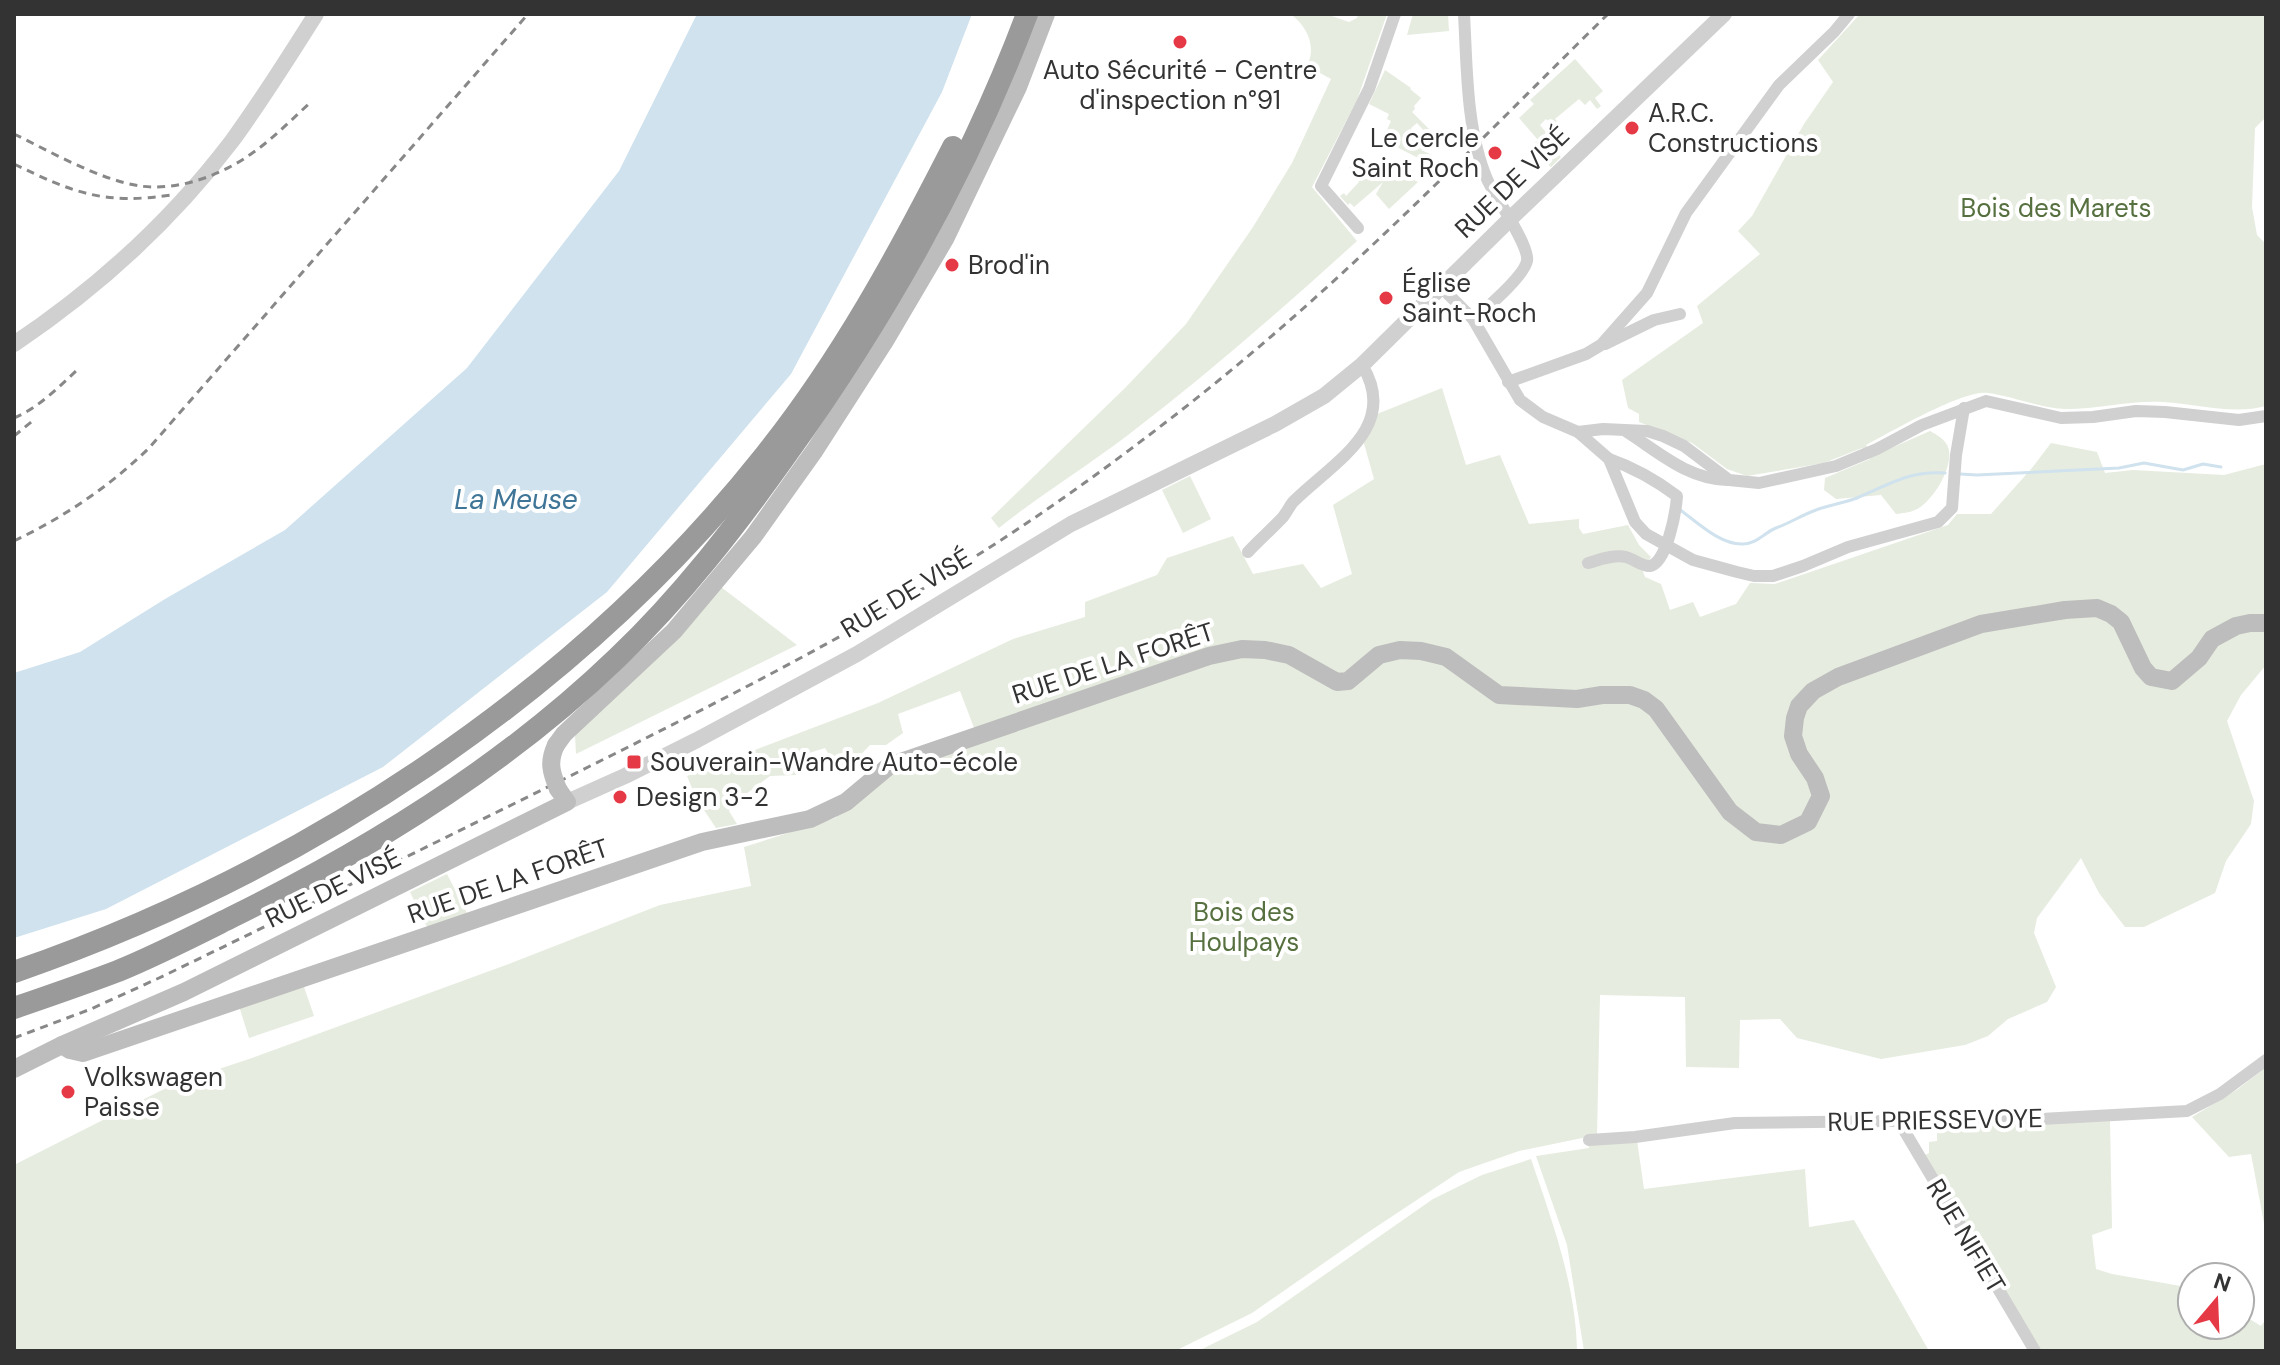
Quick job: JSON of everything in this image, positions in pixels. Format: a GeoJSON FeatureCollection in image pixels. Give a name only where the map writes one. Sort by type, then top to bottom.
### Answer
{"type":"FeatureCollection","features":[{"type":"Feature","properties":{"kind":"highway"},"geometry":{"type":"LineString","coordinates":[[14,972],[110,937],[171,909],[352,816],[441,757],[519,698],[596,634],[663,570],[765,456],[850,335],[896,258],[958,137],[1011,14]]}},
{"type":"Feature","properties":{"kind":"highway"},"geometry":{"type":"LineString","coordinates":[[14,1008],[119,970],[185,940],[291,888],[367,845],[461,785],[540,725],[617,658],[736,524],[855,355],[925,237],[971,144],[1027,14]]}},
{"type":"Feature","properties":{"kind":"main road"},"geometry":{"type":"LineString","coordinates":[[562,796],[550,769],[556,745],[674,631],[753,537],[815,450],[885,341],[945,239],[1018,87],[1046,14]]}},
{"type":"Feature","properties":{"kind":"main road","name":"RUE DE LA FORÊT"},"geometry":{"type":"LineString","coordinates":[[62,1045],[83,1053],[702,842],[810,819],[846,802],[889,766],[1209,656],[1242,649],[1289,655],[1337,682],[1348,681],[1379,655],[1410,650],[1446,657],[1499,695],[1577,699],[1630,695],[1656,709],[1730,812],[1756,832],[1781,835],[1808,822],[1821,796],[1793,736],[1799,706],[1813,691],[1838,677],[1981,624],[2097,608],[2121,622],[2143,668],[2151,677],[2172,681],[2199,658],[2212,639],[2236,626],[2266,623]]}},
{"type":"Feature","properties":{"kind":"main road","name":"RUE DE VISÉ"},"geometry":{"type":"LineString","coordinates":[[14,1069],[184,992],[562,796]]}},
{"type":"Feature","properties":{"kind":"street"},"geometry":{"type":"LineString","coordinates":[[14,344],[85,292],[139,244],[190,192],[263,97],[316,14]]}},
{"type":"Feature","properties":{"kind":"street"},"geometry":{"type":"LineString","coordinates":[[1358,228],[1321,186],[1369,89],[1395,14]]}},
{"type":"Feature","properties":{"kind":"street"},"geometry":{"type":"LineString","coordinates":[[1464,14],[1476,144],[1487,179],[1510,219],[1524,249],[1527,264],[1513,282],[1473,319]]}},
{"type":"Feature","properties":{"kind":"street","name":"RUE DE VISÉ"},"geometry":{"type":"LineString","coordinates":[[562,796],[625,776],[697,740],[857,654],[1071,524],[1275,424],[1324,396],[1362,365],[1724,14]]}},
{"type":"Feature","properties":{"kind":"street"},"geometry":{"type":"LineString","coordinates":[[1601,345],[1647,293],[1686,213],[1779,85],[1849,14]]}},
{"type":"Feature","properties":{"kind":"street"},"geometry":{"type":"LineString","coordinates":[[1441,287],[1473,319],[1508,382],[1528,408],[1578,432],[1609,459],[1620,462],[1677,496],[1665,546],[1652,566],[1619,556],[1588,563]]}},
{"type":"Feature","properties":{"kind":"street"},"geometry":{"type":"LineString","coordinates":[[1508,382],[1586,354],[1654,320],[1680,314]]}},
{"type":"Feature","properties":{"kind":"street"},"geometry":{"type":"LineString","coordinates":[[1248,552],[1369,428],[1374,392],[1362,365]]}},
{"type":"Feature","properties":{"kind":"street"},"geometry":{"type":"LineString","coordinates":[[1624,431],[1680,468],[1708,478],[1759,483],[1836,466],[1877,449],[1914,428],[1986,401],[2061,418],[2136,411],[2239,420],[2266,416]]}},
{"type":"Feature","properties":{"kind":"street"},"geometry":{"type":"LineString","coordinates":[[1609,459],[1635,522],[1646,534],[1693,560],[1754,576],[1773,576],[1848,547],[1938,522],[1952,508],[1964,408]]}},
{"type":"Feature","properties":{"kind":"street"},"geometry":{"type":"LineString","coordinates":[[1578,432],[1603,429],[1647,431],[1663,436],[1684,446],[1729,480]]}},
{"type":"Feature","properties":{"kind":"street","name":"RUE PRIESSEVOYE"},"geometry":{"type":"LineString","coordinates":[[1589,1140],[1735,1123],[2056,1118],[2187,1111],[2220,1094],[2266,1060]]}},
{"type":"Feature","properties":{"kind":"street","name":"RUE NIFIET"},"geometry":{"type":"LineString","coordinates":[[1898,1120],[2035,1351]]}},
{"type":"Feature","properties":{"kind":"green space"},"geometry":{"type":"Polygon","coordinates":[[[1290,14],[1326,14],[1349,22],[1358,14],[1387,14],[1357,100],[1312,187],[1357,241],[1187,388],[1112,447],[999,528],[991,518],[1186,324],[1253,227],[1292,163],[1331,79],[1307,66],[1311,51],[1309,37],[1290,14]]]}},
{"type":"Feature","properties":{"kind":"green space"},"geometry":{"type":"Polygon","coordinates":[[[1413,14],[1448,14],[1449,31],[1407,35],[1413,14]]]}},
{"type":"Feature","properties":{"kind":"green space","name":"Bois des Marets"},"geometry":{"type":"Polygon","coordinates":[[[1860,14],[2266,14],[2266,117],[2255,128],[2252,207],[2257,235],[2266,244],[2266,406],[2228,409],[2151,402],[2066,409],[1988,393],[1962,398],[1866,445],[1873,456],[1930,431],[1943,439],[1948,447],[1948,464],[1935,492],[1915,510],[1896,514],[1881,495],[1836,499],[1824,490],[1825,478],[1870,459],[1862,448],[1824,463],[1747,476],[1727,469],[1692,443],[1639,422],[1639,414],[1628,408],[1622,380],[1703,323],[1697,306],[1760,254],[1738,231],[1752,216],[1804,124],[1833,82],[1818,60],[1860,14]]]}},
{"type":"Feature","properties":{"kind":"green space"},"geometry":{"type":"Polygon","coordinates":[[[1575,59],[1603,91],[1595,98],[1601,106],[1597,109],[1590,100],[1585,105],[1579,99],[1555,119],[1559,123],[1554,127],[1546,119],[1540,125],[1549,136],[1541,144],[1546,149],[1550,145],[1561,157],[1551,167],[1537,155],[1531,160],[1528,148],[1538,140],[1519,118],[1534,104],[1530,100],[1575,59]]]}},
{"type":"Feature","properties":{"kind":"green space"},"geometry":{"type":"Polygon","coordinates":[[[1385,70],[1421,98],[1412,112],[1429,129],[1425,132],[1417,123],[1411,128],[1424,149],[1421,150],[1432,155],[1428,163],[1385,141],[1391,121],[1387,119],[1389,114],[1369,104],[1385,70]]]}},
{"type":"Feature","properties":{"kind":"green space"},"geometry":{"type":"Polygon","coordinates":[[[1374,160],[1418,182],[1389,209],[1376,194],[1383,182],[1354,207],[1350,203],[1348,205],[1340,196],[1344,193],[1346,196],[1359,182],[1349,168],[1352,166],[1367,173],[1374,160]]]}},
{"type":"Feature","properties":{"kind":"green space","name":"Bois des Houlpays"},"geometry":{"type":"Polygon","coordinates":[[[1442,388],[1466,465],[1500,455],[1529,524],[1579,519],[1583,534],[1628,525],[1639,545],[1651,557],[1642,569],[1645,577],[1661,584],[1670,610],[1693,602],[1700,617],[1736,604],[1750,583],[1775,584],[1948,525],[1957,514],[1991,514],[2051,443],[2097,452],[2105,473],[2133,470],[2224,475],[2266,464],[2266,665],[2241,695],[2227,721],[2254,801],[2251,824],[2226,861],[2215,893],[2144,927],[2125,927],[2099,893],[2081,858],[2037,918],[2034,933],[2056,987],[2047,1002],[2008,1019],[1988,1036],[1965,1045],[1881,1059],[1797,1038],[1780,1019],[1740,1020],[1739,1068],[1686,1067],[1685,997],[1600,995],[1597,1135],[1519,1151],[1459,1172],[1252,1313],[1175,1351],[14,1351],[14,1165],[174,1084],[506,965],[660,905],[751,886],[744,847],[835,818],[893,770],[979,741],[960,691],[898,714],[903,733],[886,745],[870,745],[841,775],[825,748],[803,755],[796,775],[770,776],[738,800],[729,811],[737,824],[716,828],[696,798],[687,776],[878,703],[1013,639],[1085,617],[1085,602],[1157,575],[1167,558],[1233,536],[1253,574],[1303,564],[1321,588],[1352,574],[1333,505],[1374,479],[1363,440],[1372,430],[1377,414],[1442,388]]]}},
{"type":"Feature","properties":{"kind":"green space"},"geometry":{"type":"Polygon","coordinates":[[[1190,476],[1211,519],[1183,533],[1162,490],[1190,476]]]}},
{"type":"Feature","properties":{"kind":"green space"},"geometry":{"type":"Polygon","coordinates":[[[721,587],[797,645],[576,754],[575,735],[721,587]]]}},
{"type":"Feature","properties":{"kind":"green space"},"geometry":{"type":"Polygon","coordinates":[[[447,874],[468,915],[428,929],[410,892],[447,874]]]}},
{"type":"Feature","properties":{"kind":"green space"},"geometry":{"type":"Polygon","coordinates":[[[303,984],[314,1016],[249,1038],[239,1006],[303,984]]]}},
{"type":"Feature","properties":{"kind":"green space"},"geometry":{"type":"Polygon","coordinates":[[[2266,1067],[2266,1234],[2251,1154],[2229,1157],[2192,1117],[2238,1089],[2266,1067]]]}},
{"type":"Feature","properties":{"kind":"green space"},"geometry":{"type":"Polygon","coordinates":[[[2110,1120],[2112,1228],[2092,1235],[2096,1269],[2176,1285],[2176,1341],[2256,1341],[2256,1323],[2261,1326],[2266,1319],[2266,1351],[2040,1351],[1923,1156],[1929,1153],[1929,1142],[1937,1141],[1937,1125],[2110,1120]]]}},
{"type":"Feature","properties":{"kind":"green space"},"geometry":{"type":"Polygon","coordinates":[[[1637,1140],[1644,1189],[1805,1169],[1809,1227],[1854,1220],[1929,1351],[1584,1351],[1567,1245],[1536,1156],[1589,1148],[1588,1144],[1637,1140]]]}},
{"type":"Feature","properties":{"kind":"green space"},"geometry":{"type":"Polygon","coordinates":[[[1531,1159],[1568,1278],[1577,1351],[1198,1351],[1257,1322],[1433,1199],[1482,1175],[1531,1159]]]}},
{"type":"Feature","properties":{"kind":"water","name":"La Meuse"},"geometry":{"type":"Polygon","coordinates":[[[697,14],[972,14],[942,92],[791,374],[607,592],[383,767],[106,909],[14,938],[14,673],[80,652],[285,530],[467,368],[619,171],[697,14]]]}},
{"type":"Feature","properties":{"kind":"waterway"},"geometry":{"type":"LineString","coordinates":[[1960,474],[2119,468],[2144,463],[2183,470],[2203,464],[2221,467]]}},
{"type":"Feature","properties":{"kind":"waterway"},"geometry":{"type":"LineString","coordinates":[[1679,509],[1717,537],[1734,543],[1748,543],[1821,508],[1921,474],[1945,473]]}},
{"type":"Feature","properties":{"kind":"railway"},"geometry":{"type":"LineString","coordinates":[[14,541],[85,500],[149,448],[528,14]]}},
{"type":"Feature","properties":{"kind":"railway"},"geometry":{"type":"LineString","coordinates":[[14,1038],[91,1009],[159,978],[694,714],[825,645],[953,571],[1076,489],[1158,428],[1290,320],[1412,208],[1608,14]]}},
{"type":"Feature","properties":{"kind":"railway"},"geometry":{"type":"LineString","coordinates":[[14,134],[109,178],[140,186],[169,186],[198,180],[239,162],[267,142],[312,101]]}},
{"type":"Feature","properties":{"kind":"railway"},"geometry":{"type":"LineString","coordinates":[[14,164],[90,194],[127,198],[171,195]]}},
{"type":"Feature","properties":{"kind":"railway"},"geometry":{"type":"LineString","coordinates":[[14,418],[39,403],[77,370]]}},
{"type":"Feature","properties":{"kind":"railway"},"geometry":{"type":"LineString","coordinates":[[14,436],[35,419]]}},
{"type":"Feature","properties":{"kind":"place","name":"Auto Sécurité - Centre d'inspection n°91"},"geometry":{"type":"Point","coordinates":[1180,42]}},
{"type":"Feature","properties":{"kind":"place","name":"A.R.C. Constructions"},"geometry":{"type":"Point","coordinates":[1632,128]}},
{"type":"Feature","properties":{"kind":"place","name":"Le cercle Saint Roch"},"geometry":{"type":"Point","coordinates":[1495,153]}},
{"type":"Feature","properties":{"kind":"place","name":"Brod'in"},"geometry":{"type":"Point","coordinates":[952,265]}},
{"type":"Feature","properties":{"kind":"place","name":"Église Saint-Roch"},"geometry":{"type":"Point","coordinates":[1386,298]}},
{"type":"Feature","properties":{"kind":"place","name":"Souverain-Wandre Auto-école"},"geometry":{"type":"Point","coordinates":[634,762]}},
{"type":"Feature","properties":{"kind":"place","name":"Design 3-2"},"geometry":{"type":"Point","coordinates":[620,797]}},
{"type":"Feature","properties":{"kind":"place","name":"Volkswagen Paisse"},"geometry":{"type":"Point","coordinates":[68,1092]}}]}
